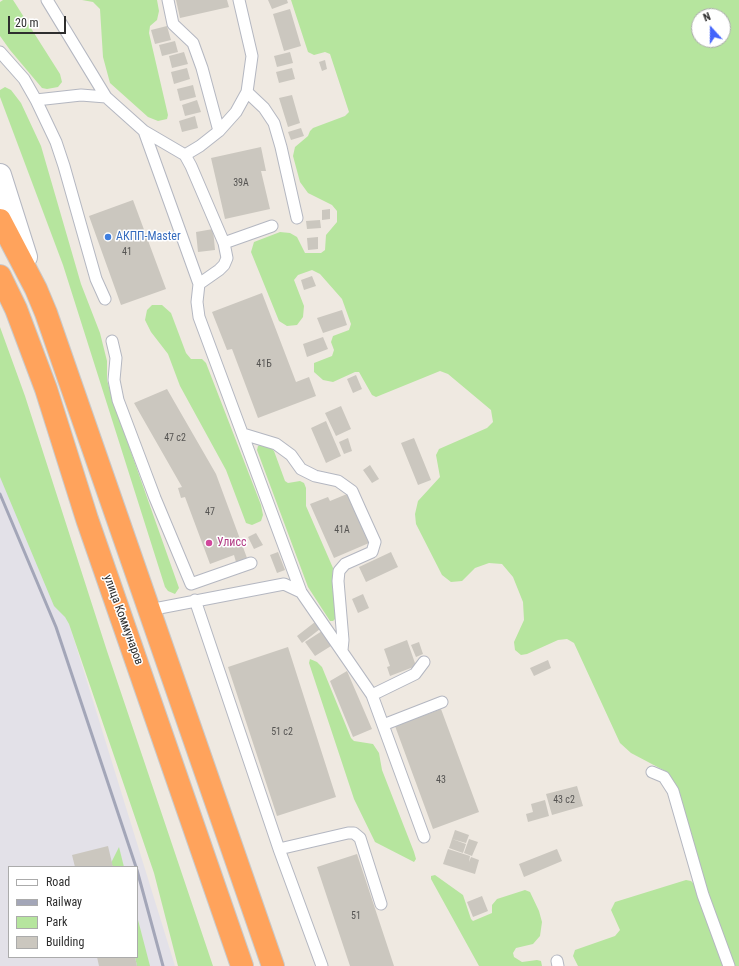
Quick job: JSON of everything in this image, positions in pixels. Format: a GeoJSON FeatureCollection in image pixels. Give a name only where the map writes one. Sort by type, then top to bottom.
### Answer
{"type":"FeatureCollection","features":[{"type":"Feature","properties":{"kind":"highway"},"geometry":{"type":"LineString","coordinates":[[0,220],[36,289],[71,383],[273,966]]}},
{"type":"Feature","properties":{"kind":"highway","name":"улица Коммунаров"},"geometry":{"type":"LineString","coordinates":[[0,276],[16,309],[46,389],[87,519],[242,966]]}},
{"type":"Feature","properties":{"kind":"main road"},"geometry":{"type":"LineString","coordinates":[[0,175],[36,289]]}},
{"type":"Feature","properties":{"kind":"lane"},"geometry":{"type":"LineString","coordinates":[[47,0],[106,96],[144,131],[185,155],[191,166],[224,243],[226,258],[224,265],[220,270],[199,284]]}},
{"type":"Feature","properties":{"kind":"lane"},"geometry":{"type":"LineString","coordinates":[[168,0],[173,24],[193,43],[220,130]]}},
{"type":"Feature","properties":{"kind":"lane"},"geometry":{"type":"LineString","coordinates":[[185,155],[200,146],[220,130],[236,112],[247,92],[251,74],[252,56],[239,0]]}},
{"type":"Feature","properties":{"kind":"lane"},"geometry":{"type":"LineString","coordinates":[[0,52],[24,79],[56,142],[96,280],[105,299]]}},
{"type":"Feature","properties":{"kind":"lane"},"geometry":{"type":"LineString","coordinates":[[247,92],[264,108],[274,123],[281,146],[297,218]]}},
{"type":"Feature","properties":{"kind":"lane"},"geometry":{"type":"LineString","coordinates":[[36,100],[81,95],[106,96]]}},
{"type":"Feature","properties":{"kind":"lane"},"geometry":{"type":"LineString","coordinates":[[144,131],[199,284],[197,302],[200,317],[301,592],[372,695],[424,837]]}},
{"type":"Feature","properties":{"kind":"lane"},"geometry":{"type":"LineString","coordinates":[[224,243],[272,226]]}},
{"type":"Feature","properties":{"kind":"lane"},"geometry":{"type":"LineString","coordinates":[[112,341],[116,358],[114,380],[118,400],[155,498],[191,584],[191,601],[322,966]]}},
{"type":"Feature","properties":{"kind":"lane"},"geometry":{"type":"LineString","coordinates":[[243,434],[276,444],[291,455],[301,469],[316,476],[338,481],[352,491],[374,542],[372,552],[345,564],[340,571],[338,581],[343,640],[342,650]]}},
{"type":"Feature","properties":{"kind":"lane"},"geometry":{"type":"LineString","coordinates":[[191,584],[251,563]]}},
{"type":"Feature","properties":{"kind":"lane"},"geometry":{"type":"LineString","coordinates":[[149,610],[284,584],[301,592]]}},
{"type":"Feature","properties":{"kind":"lane"},"geometry":{"type":"LineString","coordinates":[[372,695],[415,674],[424,662]]}},
{"type":"Feature","properties":{"kind":"lane"},"geometry":{"type":"LineString","coordinates":[[383,725],[442,702]]}},
{"type":"Feature","properties":{"kind":"lane"},"geometry":{"type":"LineString","coordinates":[[652,772],[664,777],[673,791],[703,895],[729,966]]}},
{"type":"Feature","properties":{"kind":"lane"},"geometry":{"type":"LineString","coordinates":[[279,849],[348,833],[354,833],[360,838],[381,904]]}},
{"type":"Feature","properties":{"kind":"shaded area"},"geometry":{"type":"Polygon","coordinates":[[[0,403],[4,413],[175,966],[0,966],[0,403]]]}},
{"type":"Feature","properties":{"kind":"green space"},"geometry":{"type":"Polygon","coordinates":[[[3,0],[13,0],[60,74],[62,82],[58,87],[47,89],[42,88],[0,36],[0,2],[3,0]]]}},
{"type":"Feature","properties":{"kind":"green space"},"geometry":{"type":"Polygon","coordinates":[[[82,0],[157,0],[159,11],[157,20],[150,26],[149,33],[168,115],[167,119],[158,121],[148,117],[110,83],[103,57],[100,9],[93,2],[82,0]]]}},
{"type":"Feature","properties":{"kind":"green space"},"geometry":{"type":"Polygon","coordinates":[[[291,0],[739,0],[739,966],[734,966],[708,893],[679,791],[667,772],[631,753],[620,743],[574,643],[567,639],[558,640],[527,654],[521,655],[515,650],[514,642],[524,620],[523,602],[513,577],[502,564],[489,563],[475,568],[462,581],[451,582],[442,575],[416,524],[415,514],[418,501],[440,477],[436,455],[439,449],[487,428],[493,422],[491,410],[448,374],[440,371],[376,397],[372,395],[359,372],[355,372],[333,382],[323,380],[314,372],[314,363],[332,356],[334,350],[331,342],[333,336],[349,330],[351,324],[342,299],[320,274],[312,270],[298,275],[294,280],[304,306],[303,317],[297,325],[287,326],[279,321],[251,252],[254,242],[280,232],[290,233],[297,237],[305,253],[321,253],[325,250],[326,235],[337,222],[337,211],[332,205],[308,193],[300,182],[293,156],[295,147],[308,136],[313,128],[345,116],[349,112],[330,54],[325,52],[314,55],[308,52],[291,0]]]}},
{"type":"Feature","properties":{"kind":"green space"},"geometry":{"type":"Polygon","coordinates":[[[5,87],[11,90],[21,103],[41,146],[81,284],[100,333],[107,361],[107,380],[113,401],[179,588],[175,594],[168,591],[165,587],[63,265],[0,97],[0,90],[5,87]]]}},
{"type":"Feature","properties":{"kind":"green space"},"geometry":{"type":"Polygon","coordinates":[[[152,305],[162,305],[171,313],[186,353],[191,359],[202,359],[206,363],[261,505],[263,515],[261,521],[252,525],[246,523],[226,470],[180,386],[168,354],[151,332],[145,320],[147,310],[152,305]]]}},
{"type":"Feature","properties":{"kind":"green space"},"geometry":{"type":"Polygon","coordinates":[[[0,327],[25,396],[107,651],[213,966],[178,966],[154,873],[69,624],[65,617],[54,606],[0,477],[0,327]]]}},
{"type":"Feature","properties":{"kind":"green space"},"geometry":{"type":"Polygon","coordinates":[[[261,444],[271,448],[274,451],[285,481],[288,483],[300,481],[304,483],[306,488],[306,506],[333,568],[332,583],[336,618],[333,621],[330,621],[308,587],[257,450],[258,446],[261,444]]]}},
{"type":"Feature","properties":{"kind":"green space"},"geometry":{"type":"Polygon","coordinates":[[[310,659],[317,662],[322,667],[351,738],[354,741],[373,744],[379,753],[382,770],[414,852],[416,859],[414,862],[375,842],[354,799],[309,663],[310,659]]]}},
{"type":"Feature","properties":{"kind":"green space"},"geometry":{"type":"Polygon","coordinates":[[[119,847],[124,866],[112,866],[111,863],[119,847]]]}},
{"type":"Feature","properties":{"kind":"green space"},"geometry":{"type":"Polygon","coordinates":[[[435,875],[463,895],[473,921],[492,913],[492,905],[497,899],[525,890],[530,892],[539,911],[542,922],[540,936],[533,944],[516,948],[513,953],[514,957],[522,962],[537,960],[541,961],[542,966],[479,966],[431,879],[431,876],[435,875]]]}},
{"type":"Feature","properties":{"kind":"green space"},"geometry":{"type":"Polygon","coordinates":[[[686,880],[691,881],[694,884],[724,966],[578,966],[573,956],[575,950],[615,936],[620,930],[611,910],[615,902],[686,880]]]}},
{"type":"Feature","properties":{"kind":"green space"},"geometry":{"type":"Polygon","coordinates":[[[138,920],[150,966],[137,966],[135,958],[138,958],[138,920]]]}},
{"type":"Feature","properties":{"kind":"building"},"geometry":{"type":"Polygon","coordinates":[[[176,0],[227,0],[229,7],[180,18],[176,0]]]}},
{"type":"Feature","properties":{"kind":"building"},"geometry":{"type":"Polygon","coordinates":[[[268,0],[287,0],[288,3],[272,9],[268,0]]]}},
{"type":"Feature","properties":{"kind":"building"},"geometry":{"type":"Polygon","coordinates":[[[290,9],[301,46],[284,51],[273,14],[290,9]]]}},
{"type":"Feature","properties":{"kind":"building"},"geometry":{"type":"Polygon","coordinates":[[[167,26],[171,40],[155,44],[151,30],[167,26]]]}},
{"type":"Feature","properties":{"kind":"building"},"geometry":{"type":"Polygon","coordinates":[[[175,41],[178,52],[162,56],[159,45],[175,41]]]}},
{"type":"Feature","properties":{"kind":"building"},"geometry":{"type":"Polygon","coordinates":[[[184,52],[188,64],[172,68],[169,56],[184,52]]]}},
{"type":"Feature","properties":{"kind":"building"},"geometry":{"type":"Polygon","coordinates":[[[290,52],[293,63],[277,67],[274,56],[290,52]]]}},
{"type":"Feature","properties":{"kind":"building"},"geometry":{"type":"Polygon","coordinates":[[[325,60],[327,69],[322,71],[319,62],[325,60]]]}},
{"type":"Feature","properties":{"kind":"building"},"geometry":{"type":"Polygon","coordinates":[[[187,68],[190,79],[174,84],[171,72],[187,68]]]}},
{"type":"Feature","properties":{"kind":"building"},"geometry":{"type":"Polygon","coordinates":[[[292,68],[295,79],[279,83],[276,72],[292,68]]]}},
{"type":"Feature","properties":{"kind":"building"},"geometry":{"type":"Polygon","coordinates":[[[193,85],[196,97],[180,101],[177,89],[193,85]]]}},
{"type":"Feature","properties":{"kind":"building"},"geometry":{"type":"Polygon","coordinates":[[[292,95],[300,123],[288,127],[279,98],[292,95]]]}},
{"type":"Feature","properties":{"kind":"building"},"geometry":{"type":"Polygon","coordinates":[[[197,100],[201,112],[185,116],[182,105],[197,100]]]}},
{"type":"Feature","properties":{"kind":"building"},"geometry":{"type":"Polygon","coordinates":[[[195,116],[198,128],[182,132],[179,121],[195,116]]]}},
{"type":"Feature","properties":{"kind":"building"},"geometry":{"type":"Polygon","coordinates":[[[301,128],[304,136],[291,140],[288,132],[301,128]]]}},
{"type":"Feature","properties":{"kind":"building"},"geometry":{"type":"Polygon","coordinates":[[[261,147],[266,171],[261,171],[270,209],[225,219],[211,158],[261,147]]]}},
{"type":"Feature","properties":{"kind":"building"},"geometry":{"type":"Polygon","coordinates":[[[133,200],[166,289],[121,305],[89,216],[133,200]]]}},
{"type":"Feature","properties":{"kind":"building"},"geometry":{"type":"Polygon","coordinates":[[[330,209],[330,219],[322,220],[322,210],[330,209]]]}},
{"type":"Feature","properties":{"kind":"building"},"geometry":{"type":"Polygon","coordinates":[[[320,220],[321,228],[307,229],[306,221],[320,220]]]}},
{"type":"Feature","properties":{"kind":"building"},"geometry":{"type":"Polygon","coordinates":[[[213,229],[215,250],[198,252],[196,232],[213,229]]]}},
{"type":"Feature","properties":{"kind":"building"},"geometry":{"type":"Polygon","coordinates":[[[318,237],[318,249],[308,250],[307,238],[318,237]]]}},
{"type":"Feature","properties":{"kind":"building"},"geometry":{"type":"Polygon","coordinates":[[[312,276],[316,286],[304,290],[301,280],[312,276]]]}},
{"type":"Feature","properties":{"kind":"building"},"geometry":{"type":"Polygon","coordinates":[[[262,293],[296,382],[309,377],[316,396],[258,418],[232,349],[227,350],[212,312],[262,293]]]}},
{"type":"Feature","properties":{"kind":"building"},"geometry":{"type":"Polygon","coordinates":[[[342,310],[347,325],[323,333],[317,318],[342,310]]]}},
{"type":"Feature","properties":{"kind":"building"},"geometry":{"type":"Polygon","coordinates":[[[323,337],[328,349],[307,357],[303,344],[323,337]]]}},
{"type":"Feature","properties":{"kind":"building"},"geometry":{"type":"Polygon","coordinates":[[[356,375],[362,389],[353,393],[347,379],[356,375]]]}},
{"type":"Feature","properties":{"kind":"building"},"geometry":{"type":"Polygon","coordinates":[[[167,389],[216,474],[247,558],[236,562],[234,555],[210,564],[185,497],[181,498],[178,488],[182,487],[134,403],[167,389]]]}},
{"type":"Feature","properties":{"kind":"building"},"geometry":{"type":"Polygon","coordinates":[[[341,406],[351,429],[336,436],[325,413],[341,406]]]}},
{"type":"Feature","properties":{"kind":"building"},"geometry":{"type":"Polygon","coordinates":[[[326,421],[341,456],[326,463],[311,428],[326,421]]]}},
{"type":"Feature","properties":{"kind":"building"},"geometry":{"type":"Polygon","coordinates":[[[348,438],[352,451],[344,454],[339,442],[348,438]]]}},
{"type":"Feature","properties":{"kind":"building"},"geometry":{"type":"Polygon","coordinates":[[[414,438],[431,480],[418,485],[401,443],[414,438]]]}},
{"type":"Feature","properties":{"kind":"building"},"geometry":{"type":"Polygon","coordinates":[[[370,465],[379,479],[372,483],[363,470],[370,465]]]}},
{"type":"Feature","properties":{"kind":"building"},"geometry":{"type":"Polygon","coordinates":[[[347,494],[369,543],[334,558],[310,504],[328,497],[330,501],[347,494]]]}},
{"type":"Feature","properties":{"kind":"building"},"geometry":{"type":"Polygon","coordinates":[[[256,533],[263,545],[254,549],[248,537],[256,533]]]}},
{"type":"Feature","properties":{"kind":"building"},"geometry":{"type":"Polygon","coordinates":[[[278,552],[285,570],[277,573],[270,555],[278,552]]]}},
{"type":"Feature","properties":{"kind":"building"},"geometry":{"type":"Polygon","coordinates":[[[391,552],[398,567],[366,582],[359,567],[391,552]]]}},
{"type":"Feature","properties":{"kind":"building"},"geometry":{"type":"Polygon","coordinates":[[[363,594],[369,608],[358,613],[352,599],[363,594]]]}},
{"type":"Feature","properties":{"kind":"building"},"geometry":{"type":"Polygon","coordinates":[[[315,622],[320,629],[302,643],[297,636],[315,622]]]}},
{"type":"Feature","properties":{"kind":"building"},"geometry":{"type":"Polygon","coordinates":[[[322,631],[331,646],[315,656],[305,642],[322,631]]]}},
{"type":"Feature","properties":{"kind":"building"},"geometry":{"type":"Polygon","coordinates":[[[407,640],[416,666],[390,676],[387,667],[390,666],[384,649],[407,640]]]}},
{"type":"Feature","properties":{"kind":"building"},"geometry":{"type":"Polygon","coordinates":[[[419,642],[423,654],[416,657],[411,645],[419,642]]]}},
{"type":"Feature","properties":{"kind":"building"},"geometry":{"type":"Polygon","coordinates":[[[288,647],[336,797],[277,816],[228,667],[288,647]]]}},
{"type":"Feature","properties":{"kind":"building"},"geometry":{"type":"Polygon","coordinates":[[[548,660],[551,668],[534,676],[530,668],[548,660]]]}},
{"type":"Feature","properties":{"kind":"building"},"geometry":{"type":"Polygon","coordinates":[[[347,671],[372,729],[353,737],[330,681],[347,671]]]}},
{"type":"Feature","properties":{"kind":"building"},"geometry":{"type":"Polygon","coordinates":[[[441,709],[479,812],[433,829],[395,726],[441,709]]]}},
{"type":"Feature","properties":{"kind":"building"},"geometry":{"type":"Polygon","coordinates":[[[577,786],[583,806],[552,815],[546,794],[577,786]]]}},
{"type":"Feature","properties":{"kind":"building"},"geometry":{"type":"Polygon","coordinates":[[[545,800],[549,816],[528,822],[526,814],[533,812],[531,804],[545,800]]]}},
{"type":"Feature","properties":{"kind":"building"},"geometry":{"type":"Polygon","coordinates":[[[455,830],[469,835],[466,843],[452,839],[455,830]]]}},
{"type":"Feature","properties":{"kind":"building"},"geometry":{"type":"Polygon","coordinates":[[[452,839],[466,844],[463,853],[449,848],[452,839]]]}},
{"type":"Feature","properties":{"kind":"building"},"geometry":{"type":"Polygon","coordinates":[[[469,839],[478,842],[472,856],[464,853],[469,839]]]}},
{"type":"Feature","properties":{"kind":"building"},"geometry":{"type":"Polygon","coordinates":[[[108,846],[113,866],[75,866],[72,855],[108,846]]]}},
{"type":"Feature","properties":{"kind":"building"},"geometry":{"type":"Polygon","coordinates":[[[448,849],[470,856],[469,862],[471,857],[479,860],[475,874],[443,864],[448,849]]]}},
{"type":"Feature","properties":{"kind":"building"},"geometry":{"type":"Polygon","coordinates":[[[557,849],[562,861],[524,877],[519,864],[557,849]]]}},
{"type":"Feature","properties":{"kind":"building"},"geometry":{"type":"Polygon","coordinates":[[[357,854],[394,966],[350,966],[317,867],[357,854]]]}},
{"type":"Feature","properties":{"kind":"building"},"geometry":{"type":"Polygon","coordinates":[[[482,896],[488,911],[473,917],[467,902],[482,896]]]}},
{"type":"Feature","properties":{"kind":"building"},"geometry":{"type":"Polygon","coordinates":[[[97,958],[135,958],[137,966],[99,966],[97,958]]]}},
{"type":"Feature","properties":{"kind":"railway"},"geometry":{"type":"LineString","coordinates":[[0,494],[56,627],[136,866]]}},
{"type":"Feature","properties":{"kind":"railway"},"geometry":{"type":"LineString","coordinates":[[138,874],[163,966]]}},
{"type":"Feature","properties":{"kind":"place","name":"АКПП-Master"},"geometry":{"type":"Point","coordinates":[108,237]}},
{"type":"Feature","properties":{"kind":"place","name":"Улисс"},"geometry":{"type":"Point","coordinates":[209,543]}}]}
